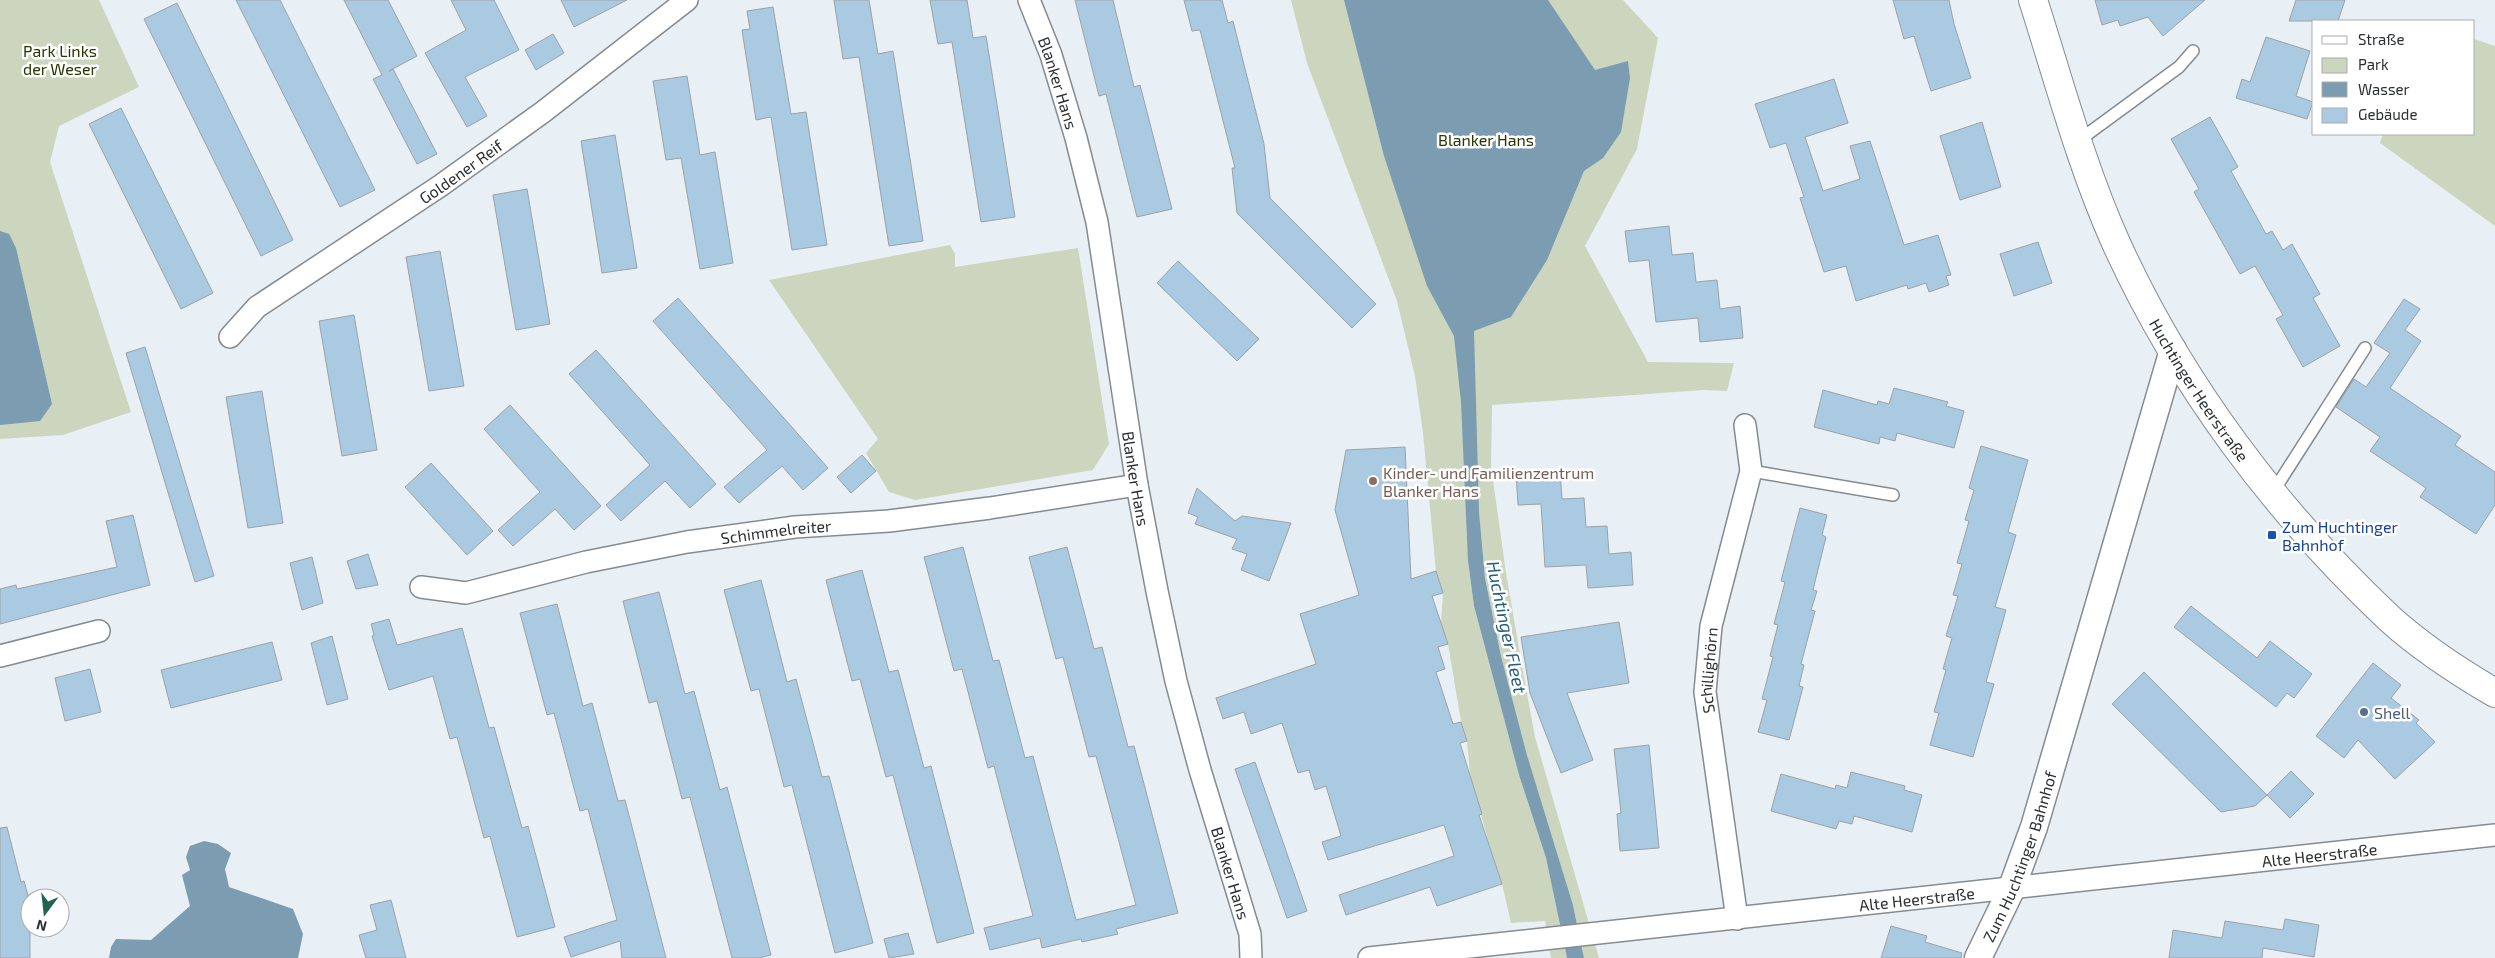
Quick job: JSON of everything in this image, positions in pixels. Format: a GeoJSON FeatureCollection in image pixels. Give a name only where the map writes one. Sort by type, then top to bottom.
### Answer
{"type":"FeatureCollection","features":[{"type":"Feature","properties":{"kind":"main road","name":"Huchtinger Heerstraße"},"geometry":{"type":"LineString","coordinates":[[2032,0],[2078,141],[2116,242],[2152,318],[2205,402],[2273,492],[2321,548],[2391,620],[2467,676],[2495,693]]}},
{"type":"Feature","properties":{"kind":"street","name":"Goldener Reif"},"geometry":{"type":"LineString","coordinates":[[230,337],[257,307],[440,186],[600,69],[687,0]]}},
{"type":"Feature","properties":{"kind":"street","name":"Blanker Hans"},"geometry":{"type":"LineString","coordinates":[[1029,0],[1051,55],[1076,138],[1097,222],[1137,485],[1156,591],[1176,681],[1200,770],[1250,934],[1251,958]]}},
{"type":"Feature","properties":{"kind":"street","name":"Zum Huchtinger Bahnhof"},"geometry":{"type":"LineString","coordinates":[[1978,958],[2010,890],[2034,827],[2173,350]]}},
{"type":"Feature","properties":{"kind":"street","name":"Schillighörn"},"geometry":{"type":"LineString","coordinates":[[1737,918],[1705,692],[1711,626],[1751,471],[1745,426]]}},
{"type":"Feature","properties":{"kind":"street","name":"Schimmelreiter"},"geometry":{"type":"LineString","coordinates":[[421,587],[466,593],[586,562],[687,542],[795,527],[890,521],[990,508],[1137,485]]}},
{"type":"Feature","properties":{"kind":"street"},"geometry":{"type":"LineString","coordinates":[[0,656],[99,631]]}},
{"type":"Feature","properties":{"kind":"street","name":"Alte Heerstraße"},"geometry":{"type":"LineString","coordinates":[[1369,958],[2010,890],[2495,835]]}},
{"type":"Feature","properties":{"kind":"lane"},"geometry":{"type":"LineString","coordinates":[[2078,141],[2179,67],[2193,51]]}},
{"type":"Feature","properties":{"kind":"lane"},"geometry":{"type":"LineString","coordinates":[[2273,492],[2365,348]]}},
{"type":"Feature","properties":{"kind":"lane"},"geometry":{"type":"LineString","coordinates":[[1751,471],[1893,495]]}},
{"type":"Feature","properties":{"kind":"green space","name":"Park Links der Weser"},"geometry":{"type":"Polygon","coordinates":[[[0,0],[99,0],[139,87],[59,126],[50,162],[131,412],[63,435],[0,439],[0,0]]]}},
{"type":"Feature","properties":{"kind":"green space","name":"Blanker Hans"},"geometry":{"type":"Polygon","coordinates":[[[1291,0],[1623,0],[1658,38],[1637,149],[1585,246],[1648,362],[1734,363],[1727,391],[1704,390],[1492,405],[1491,466],[1506,573],[1535,737],[1599,958],[1584,958],[1573,905],[1527,755],[1501,656],[1485,578],[1479,511],[1468,561],[1474,606],[1519,775],[1546,858],[1567,958],[1551,958],[1545,921],[1511,923],[1502,884],[1470,774],[1467,741],[1461,721],[1448,644],[1441,623],[1443,593],[1436,571],[1423,433],[1415,376],[1397,301],[1307,63],[1291,0]]]}},
{"type":"Feature","properties":{"kind":"green space"},"geometry":{"type":"Polygon","coordinates":[[[2475,39],[2495,46],[2495,226],[2380,143],[2383,135],[2475,135],[2475,39]]]}},
{"type":"Feature","properties":{"kind":"green space"},"geometry":{"type":"Polygon","coordinates":[[[950,245],[955,254],[955,267],[1078,248],[1109,444],[1093,470],[915,500],[889,492],[866,453],[878,439],[769,280],[950,245]]]}},
{"type":"Feature","properties":{"kind":"water","name":"Blanker Hans"},"geometry":{"type":"Polygon","coordinates":[[[1344,0],[1548,0],[1595,70],[1628,61],[1630,78],[1621,132],[1603,158],[1584,171],[1547,260],[1511,317],[1474,331],[1479,511],[1485,578],[1501,656],[1527,755],[1573,905],[1584,958],[1567,958],[1546,858],[1519,775],[1474,606],[1468,561],[1461,402],[1454,336],[1427,286],[1384,156],[1344,0]]]}},
{"type":"Feature","properties":{"kind":"water"},"geometry":{"type":"Polygon","coordinates":[[[0,231],[9,234],[16,248],[52,404],[40,421],[0,425],[0,231]]]}},
{"type":"Feature","properties":{"kind":"water"},"geometry":{"type":"Polygon","coordinates":[[[204,841],[218,844],[231,853],[225,869],[229,887],[293,909],[303,934],[298,958],[109,958],[111,947],[116,939],[151,940],[190,906],[182,875],[190,870],[186,857],[190,846],[204,841]]]}},
{"type":"Feature","properties":{"kind":"building"},"geometry":{"type":"Polygon","coordinates":[[[236,0],[280,0],[375,190],[340,207],[236,0]]]}},
{"type":"Feature","properties":{"kind":"building"},"geometry":{"type":"Polygon","coordinates":[[[344,0],[388,0],[417,56],[389,71],[393,69],[437,154],[417,164],[373,79],[382,75],[344,0]]]}},
{"type":"Feature","properties":{"kind":"building"},"geometry":{"type":"Polygon","coordinates":[[[451,0],[494,0],[519,50],[465,77],[487,116],[467,127],[425,53],[466,30],[451,0]]]}},
{"type":"Feature","properties":{"kind":"building"},"geometry":{"type":"Polygon","coordinates":[[[561,0],[627,0],[574,27],[561,0]]]}},
{"type":"Feature","properties":{"kind":"building"},"geometry":{"type":"Polygon","coordinates":[[[834,0],[869,0],[878,54],[893,51],[923,241],[889,246],[859,57],[843,59],[834,0]]]}},
{"type":"Feature","properties":{"kind":"building"},"geometry":{"type":"Polygon","coordinates":[[[930,0],[967,0],[973,38],[986,36],[1015,217],[981,222],[952,42],[938,44],[930,0]]]}},
{"type":"Feature","properties":{"kind":"building"},"geometry":{"type":"Polygon","coordinates":[[[1075,0],[1113,0],[1134,87],[1140,85],[1172,209],[1137,217],[1106,94],[1099,96],[1075,0]]]}},
{"type":"Feature","properties":{"kind":"building"},"geometry":{"type":"Polygon","coordinates":[[[1184,0],[1222,0],[1228,23],[1233,21],[1264,144],[1270,198],[1376,304],[1352,328],[1237,213],[1232,168],[1235,168],[1200,30],[1192,31],[1184,0]]]}},
{"type":"Feature","properties":{"kind":"building"},"geometry":{"type":"Polygon","coordinates":[[[1893,0],[1949,0],[1954,24],[1971,78],[1931,91],[1914,36],[1904,39],[1893,0]]]}},
{"type":"Feature","properties":{"kind":"building"},"geometry":{"type":"Polygon","coordinates":[[[2095,0],[2205,0],[2163,36],[2148,17],[2120,26],[2118,20],[2102,25],[2095,0]]]}},
{"type":"Feature","properties":{"kind":"building"},"geometry":{"type":"Polygon","coordinates":[[[2296,0],[2345,0],[2338,20],[2289,21],[2296,0]]]}},
{"type":"Feature","properties":{"kind":"building"},"geometry":{"type":"Polygon","coordinates":[[[177,3],[293,240],[261,256],[144,19],[177,3]]]}},
{"type":"Feature","properties":{"kind":"building"},"geometry":{"type":"Polygon","coordinates":[[[773,7],[791,114],[806,112],[827,245],[792,250],[771,117],[756,120],[742,30],[750,29],[747,11],[773,7]]]}},
{"type":"Feature","properties":{"kind":"building"},"geometry":{"type":"Polygon","coordinates":[[[553,34],[564,53],[536,70],[525,50],[553,34]]]}},
{"type":"Feature","properties":{"kind":"building"},"geometry":{"type":"Polygon","coordinates":[[[2266,37],[2310,51],[2296,96],[2312,102],[2307,119],[2236,98],[2242,79],[2250,82],[2266,37]]]}},
{"type":"Feature","properties":{"kind":"building"},"geometry":{"type":"Polygon","coordinates":[[[687,76],[700,155],[715,152],[733,263],[700,269],[681,158],[666,160],[653,81],[687,76]]]}},
{"type":"Feature","properties":{"kind":"building"},"geometry":{"type":"Polygon","coordinates":[[[1834,79],[1848,123],[1805,137],[1823,191],[1860,179],[1850,146],[1870,141],[1904,245],[1938,235],[1951,275],[1946,276],[1949,285],[1929,292],[1926,283],[1908,289],[1907,285],[1856,301],[1846,266],[1824,272],[1800,198],[1804,197],[1786,143],[1770,148],[1755,104],[1834,79]]]}},
{"type":"Feature","properties":{"kind":"building"},"geometry":{"type":"Polygon","coordinates":[[[121,108],[213,293],[181,309],[89,124],[121,108]]]}},
{"type":"Feature","properties":{"kind":"building"},"geometry":{"type":"Polygon","coordinates":[[[2210,117],[2238,167],[2231,171],[2266,234],[2272,231],[2283,250],[2292,244],[2320,294],[2313,298],[2340,346],[2303,367],[2276,319],[2283,315],[2255,266],[2240,274],[2194,192],[2199,189],[2171,139],[2210,117]]]}},
{"type":"Feature","properties":{"kind":"building"},"geometry":{"type":"Polygon","coordinates":[[[1982,122],[2001,187],[1960,200],[1940,136],[1982,122]]]}},
{"type":"Feature","properties":{"kind":"building"},"geometry":{"type":"Polygon","coordinates":[[[615,135],[637,268],[602,273],[581,141],[615,135]]]}},
{"type":"Feature","properties":{"kind":"building"},"geometry":{"type":"Polygon","coordinates":[[[527,189],[550,324],[516,330],[493,195],[527,189]]]}},
{"type":"Feature","properties":{"kind":"building"},"geometry":{"type":"Polygon","coordinates":[[[1669,226],[1672,255],[1693,253],[1696,282],[1717,280],[1720,309],[1740,306],[1743,338],[1700,342],[1698,318],[1656,322],[1649,260],[1629,262],[1625,231],[1669,226]]]}},
{"type":"Feature","properties":{"kind":"building"},"geometry":{"type":"Polygon","coordinates":[[[2038,242],[2052,283],[2014,296],[2000,254],[2038,242]]]}},
{"type":"Feature","properties":{"kind":"building"},"geometry":{"type":"Polygon","coordinates":[[[440,251],[464,386],[429,391],[406,257],[440,251]]]}},
{"type":"Feature","properties":{"kind":"building"},"geometry":{"type":"Polygon","coordinates":[[[1178,261],[1259,339],[1237,361],[1157,283],[1178,261]]]}},
{"type":"Feature","properties":{"kind":"building"},"geometry":{"type":"Polygon","coordinates":[[[678,298],[828,468],[803,490],[782,466],[739,503],[724,487],[767,450],[653,321],[678,298]]]}},
{"type":"Feature","properties":{"kind":"building"},"geometry":{"type":"Polygon","coordinates":[[[2404,299],[2420,309],[2405,330],[2421,341],[2390,388],[2461,436],[2455,445],[2495,472],[2495,505],[2476,534],[2420,497],[2426,488],[2370,451],[2380,437],[2336,407],[2354,379],[2366,387],[2390,353],[2374,343],[2404,299]]]}},
{"type":"Feature","properties":{"kind":"building"},"geometry":{"type":"Polygon","coordinates":[[[354,315],[377,450],[342,456],[319,321],[354,315]]]}},
{"type":"Feature","properties":{"kind":"building"},"geometry":{"type":"Polygon","coordinates":[[[145,347],[214,576],[195,582],[126,353],[145,347]]]}},
{"type":"Feature","properties":{"kind":"building"},"geometry":{"type":"Polygon","coordinates":[[[596,350],[716,484],[690,508],[665,481],[621,521],[606,505],[650,465],[569,374],[596,350]]]}},
{"type":"Feature","properties":{"kind":"building"},"geometry":{"type":"Polygon","coordinates":[[[1894,388],[1948,402],[1946,406],[1964,411],[1954,448],[1897,433],[1895,441],[1880,437],[1879,444],[1814,427],[1823,390],[1877,405],[1878,401],[1889,404],[1894,388]]]}},
{"type":"Feature","properties":{"kind":"building"},"geometry":{"type":"Polygon","coordinates":[[[262,391],[283,523],[248,528],[226,397],[262,391]]]}},
{"type":"Feature","properties":{"kind":"building"},"geometry":{"type":"Polygon","coordinates":[[[510,405],[601,506],[574,530],[555,509],[513,546],[498,530],[540,492],[484,429],[510,405]]]}},
{"type":"Feature","properties":{"kind":"building"},"geometry":{"type":"Polygon","coordinates":[[[1981,446],[2028,460],[2008,532],[2016,535],[1995,607],[2006,610],[1986,682],[1994,684],[1973,757],[1930,745],[1939,713],[1934,712],[1946,670],[1943,669],[1952,638],[1946,636],[1958,596],[1953,595],[1962,564],[1957,563],[1969,521],[1965,520],[1974,490],[1969,488],[1981,446]]]}},
{"type":"Feature","properties":{"kind":"building"},"geometry":{"type":"Polygon","coordinates":[[[1405,447],[1411,579],[1436,571],[1443,593],[1432,596],[1448,644],[1438,647],[1445,669],[1436,672],[1453,724],[1461,722],[1467,741],[1460,743],[1482,814],[1479,815],[1502,884],[1437,906],[1430,887],[1346,915],[1339,895],[1454,856],[1444,825],[1328,860],[1322,842],[1341,836],[1326,786],[1315,790],[1309,770],[1298,773],[1282,723],[1251,734],[1244,712],[1223,719],[1216,698],[1316,664],[1300,614],[1359,595],[1335,510],[1346,450],[1405,447]]]}},
{"type":"Feature","properties":{"kind":"building"},"geometry":{"type":"Polygon","coordinates":[[[862,455],[876,471],[851,493],[837,477],[862,455]]]}},
{"type":"Feature","properties":{"kind":"building"},"geometry":{"type":"Polygon","coordinates":[[[431,463],[493,531],[467,555],[405,487],[431,463]]]}},
{"type":"Feature","properties":{"kind":"building"},"geometry":{"type":"Polygon","coordinates":[[[1560,471],[1562,499],[1584,498],[1586,527],[1607,526],[1609,554],[1631,552],[1633,585],[1588,588],[1586,565],[1545,567],[1541,504],[1518,505],[1516,474],[1560,471]]]}},
{"type":"Feature","properties":{"kind":"building"},"geometry":{"type":"Polygon","coordinates":[[[1197,488],[1235,521],[1242,516],[1291,523],[1269,581],[1241,570],[1247,554],[1232,549],[1237,539],[1195,524],[1198,517],[1188,513],[1197,488]]]}},
{"type":"Feature","properties":{"kind":"building"},"geometry":{"type":"Polygon","coordinates":[[[1800,508],[1827,515],[1822,535],[1826,537],[1813,590],[1817,591],[1811,610],[1815,611],[1801,664],[1804,665],[1799,686],[1803,687],[1789,740],[1758,732],[1767,700],[1762,699],[1773,657],[1770,656],[1778,625],[1774,624],[1785,582],[1781,581],[1800,508]]]}},
{"type":"Feature","properties":{"kind":"building"},"geometry":{"type":"Polygon","coordinates":[[[133,515],[150,585],[0,624],[0,589],[16,585],[17,589],[117,567],[106,521],[133,515]]]}},
{"type":"Feature","properties":{"kind":"building"},"geometry":{"type":"Polygon","coordinates":[[[963,547],[993,661],[999,660],[1025,758],[1033,756],[1076,920],[1136,905],[1096,756],[1089,757],[1063,657],[1056,659],[1029,557],[1067,547],[1094,649],[1102,647],[1128,747],[1134,746],[1178,913],[1116,929],[1118,934],[1082,942],[1081,939],[1042,948],[1040,938],[990,950],[984,928],[1033,916],[994,766],[988,768],[962,669],[954,671],[924,557],[963,547]]]}},
{"type":"Feature","properties":{"kind":"building"},"geometry":{"type":"Polygon","coordinates":[[[368,554],[378,585],[356,589],[347,561],[368,554]]]}},
{"type":"Feature","properties":{"kind":"building"},"geometry":{"type":"Polygon","coordinates":[[[312,557],[323,603],[302,610],[290,563],[312,557]]]}},
{"type":"Feature","properties":{"kind":"building"},"geometry":{"type":"Polygon","coordinates":[[[862,570],[889,672],[898,670],[924,768],[931,766],[974,933],[937,943],[893,775],[886,777],[860,679],[852,681],[826,580],[862,570]]]}},
{"type":"Feature","properties":{"kind":"building"},"geometry":{"type":"Polygon","coordinates":[[[761,580],[787,682],[796,679],[822,777],[829,776],[873,943],[835,953],[792,785],[784,787],[759,689],[751,691],[724,590],[761,580]]]}},
{"type":"Feature","properties":{"kind":"building"},"geometry":{"type":"Polygon","coordinates":[[[659,592],[685,694],[694,691],[720,790],[727,787],[771,955],[759,958],[732,958],[690,797],[682,799],[657,701],[649,703],[623,601],[659,592]]]}},
{"type":"Feature","properties":{"kind":"building"},"geometry":{"type":"Polygon","coordinates":[[[557,604],[583,706],[592,703],[618,801],[625,800],[666,958],[622,958],[620,941],[571,957],[564,937],[617,920],[588,809],[580,811],[554,713],[547,715],[520,613],[557,604]]]}},
{"type":"Feature","properties":{"kind":"building"},"geometry":{"type":"Polygon","coordinates":[[[2191,606],[2257,658],[2270,641],[2312,674],[2294,698],[2287,693],[2276,707],[2174,627],[2191,606]]]}},
{"type":"Feature","properties":{"kind":"building"},"geometry":{"type":"Polygon","coordinates":[[[389,619],[397,645],[462,628],[489,728],[494,727],[522,828],[528,826],[555,927],[517,937],[490,836],[484,838],[457,737],[450,739],[433,676],[389,690],[372,636],[374,635],[371,624],[389,619]]]}},
{"type":"Feature","properties":{"kind":"building"},"geometry":{"type":"Polygon","coordinates":[[[1619,622],[1629,683],[1567,693],[1593,760],[1561,773],[1530,693],[1521,637],[1619,622]]]}},
{"type":"Feature","properties":{"kind":"building"},"geometry":{"type":"Polygon","coordinates":[[[332,636],[348,699],[327,705],[311,643],[332,636]]]}},
{"type":"Feature","properties":{"kind":"building"},"geometry":{"type":"Polygon","coordinates":[[[272,642],[282,680],[171,708],[161,670],[272,642]]]}},
{"type":"Feature","properties":{"kind":"building"},"geometry":{"type":"Polygon","coordinates":[[[2373,663],[2401,685],[2391,698],[2419,720],[2416,723],[2435,742],[2395,779],[2358,740],[2344,758],[2316,736],[2373,663]]]}},
{"type":"Feature","properties":{"kind":"building"},"geometry":{"type":"Polygon","coordinates":[[[90,669],[101,712],[65,721],[55,678],[90,669]]]}},
{"type":"Feature","properties":{"kind":"building"},"geometry":{"type":"Polygon","coordinates":[[[2144,672],[2267,795],[2255,806],[2221,812],[2112,704],[2144,672]]]}},
{"type":"Feature","properties":{"kind":"building"},"geometry":{"type":"Polygon","coordinates":[[[1649,745],[1659,848],[1620,851],[1617,814],[1621,813],[1614,749],[1649,745]]]}},
{"type":"Feature","properties":{"kind":"building"},"geometry":{"type":"Polygon","coordinates":[[[1255,762],[1307,911],[1287,918],[1235,769],[1255,762]]]}},
{"type":"Feature","properties":{"kind":"building"},"geometry":{"type":"Polygon","coordinates":[[[2291,771],[2314,794],[2290,818],[2267,795],[2291,771]]]}},
{"type":"Feature","properties":{"kind":"building"},"geometry":{"type":"Polygon","coordinates":[[[1851,772],[1905,786],[1904,790],[1922,795],[1912,832],[1854,816],[1852,824],[1839,821],[1836,829],[1771,811],[1781,774],[1835,789],[1836,785],[1847,788],[1851,772]]]}},
{"type":"Feature","properties":{"kind":"building"},"geometry":{"type":"Polygon","coordinates":[[[7,827],[21,882],[24,881],[26,888],[20,888],[20,938],[30,938],[30,958],[0,958],[0,828],[7,827]]]}},
{"type":"Feature","properties":{"kind":"building"},"geometry":{"type":"Polygon","coordinates":[[[391,900],[406,958],[366,958],[359,935],[377,930],[370,905],[391,900]]]}},
{"type":"Feature","properties":{"kind":"building"},"geometry":{"type":"Polygon","coordinates":[[[2285,919],[2319,925],[2314,957],[2263,948],[2262,958],[2169,958],[2173,930],[2222,938],[2225,921],[2283,930],[2285,919]]]}},
{"type":"Feature","properties":{"kind":"building"},"geometry":{"type":"Polygon","coordinates":[[[1891,926],[1927,936],[1925,942],[1962,953],[1961,958],[1881,958],[1891,926]]]}},
{"type":"Feature","properties":{"kind":"building"},"geometry":{"type":"Polygon","coordinates":[[[908,933],[914,954],[889,958],[884,939],[908,933]]]}},
{"type":"Feature","properties":{"kind":"place","name":"Kinder- und Familienzentrum Blanker Hans"},"geometry":{"type":"Point","coordinates":[1373,481]}},
{"type":"Feature","properties":{"kind":"place","name":"Zum Huchtinger Bahnhof"},"geometry":{"type":"Point","coordinates":[2272,535]}},
{"type":"Feature","properties":{"kind":"place","name":"Shell"},"geometry":{"type":"Point","coordinates":[2364,712]}},
{"type":"Feature","properties":{"kind":"water label","name":"Huchtinger Fleet"},"geometry":{"type":"Point","coordinates":[1507,627]}}]}
